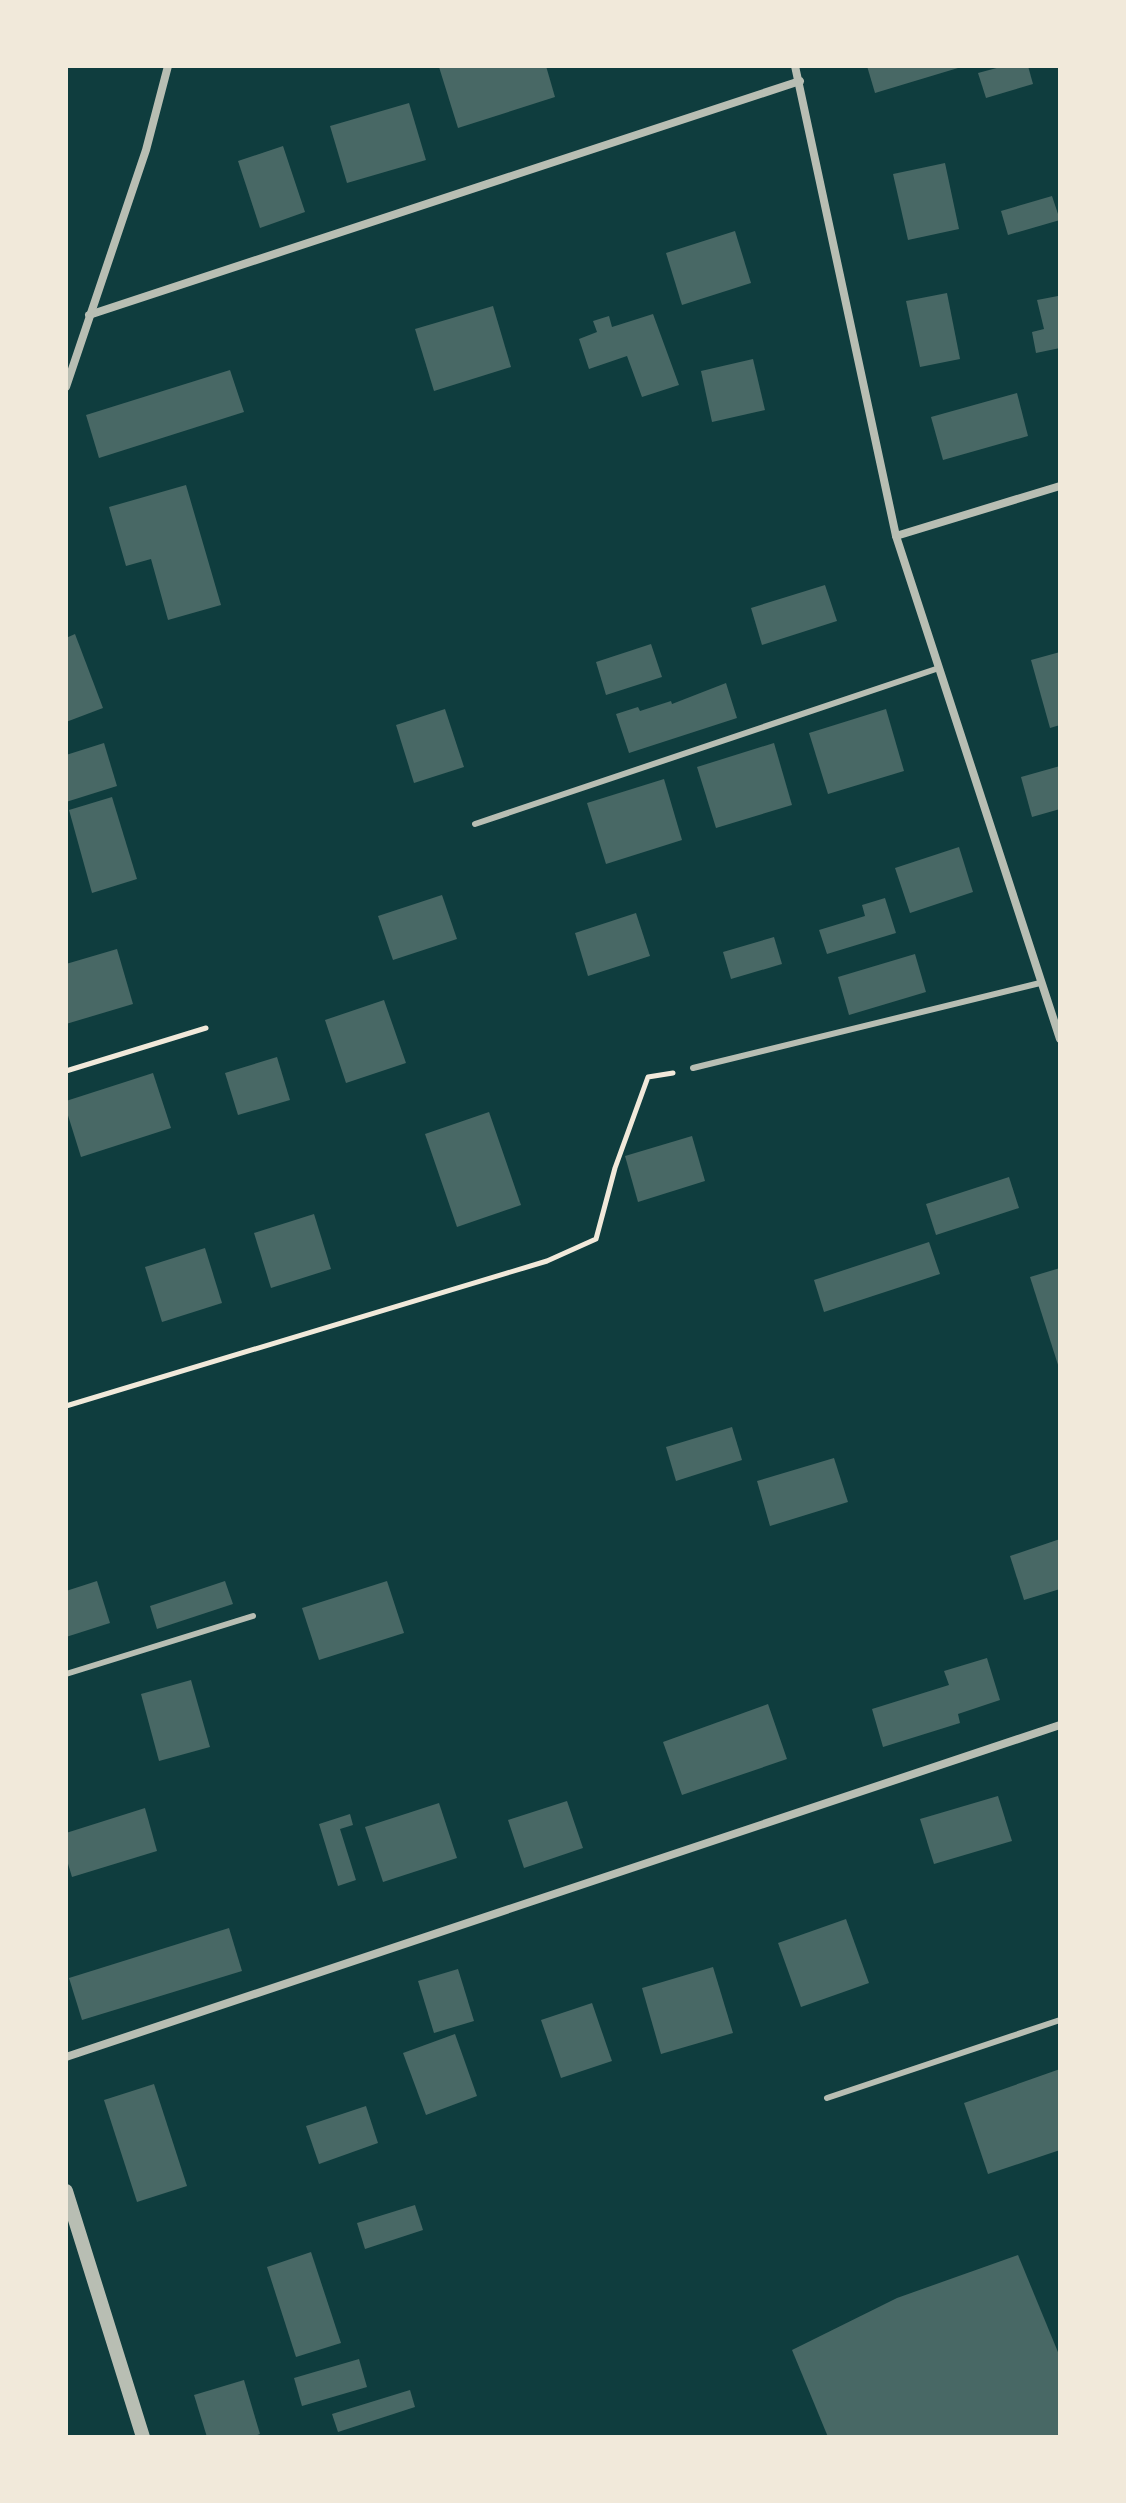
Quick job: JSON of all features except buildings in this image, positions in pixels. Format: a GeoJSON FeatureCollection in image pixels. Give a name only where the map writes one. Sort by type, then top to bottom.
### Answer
{"type":"FeatureCollection","features":[{"type":"Feature","properties":{"kind":"street"},"geometry":{"type":"LineString","coordinates":[[66,387],[146,150],[168,66]]}},
{"type":"Feature","properties":{"kind":"street"},"geometry":{"type":"LineString","coordinates":[[795,66],[896,536],[1060,1039]]}},
{"type":"Feature","properties":{"kind":"street"},"geometry":{"type":"LineString","coordinates":[[89,315],[800,81]]}},
{"type":"Feature","properties":{"kind":"street"},"geometry":{"type":"LineString","coordinates":[[896,536],[1060,486]]}},
{"type":"Feature","properties":{"kind":"street"},"geometry":{"type":"LineString","coordinates":[[66,2057],[1060,1725]]}},
{"type":"Feature","properties":{"kind":"street"},"geometry":{"type":"LineString","coordinates":[[66,2191],[143,2437]]}},
{"type":"Feature","properties":{"kind":"lane"},"geometry":{"type":"LineString","coordinates":[[475,824],[939,668]]}},
{"type":"Feature","properties":{"kind":"lane"},"geometry":{"type":"LineString","coordinates":[[693,1068],[1040,983]]}},
{"type":"Feature","properties":{"kind":"lane"},"geometry":{"type":"LineString","coordinates":[[66,1674],[253,1616]]}},
{"type":"Feature","properties":{"kind":"lane"},"geometry":{"type":"LineString","coordinates":[[827,2098],[1060,2020]]}},
{"type":"Feature","properties":{"kind":"path"},"geometry":{"type":"LineString","coordinates":[[66,1071],[206,1028]]}},
{"type":"Feature","properties":{"kind":"path"},"geometry":{"type":"LineString","coordinates":[[66,1406],[547,1261],[596,1239],[615,1168],[648,1077],[693,1068]]}}]}
